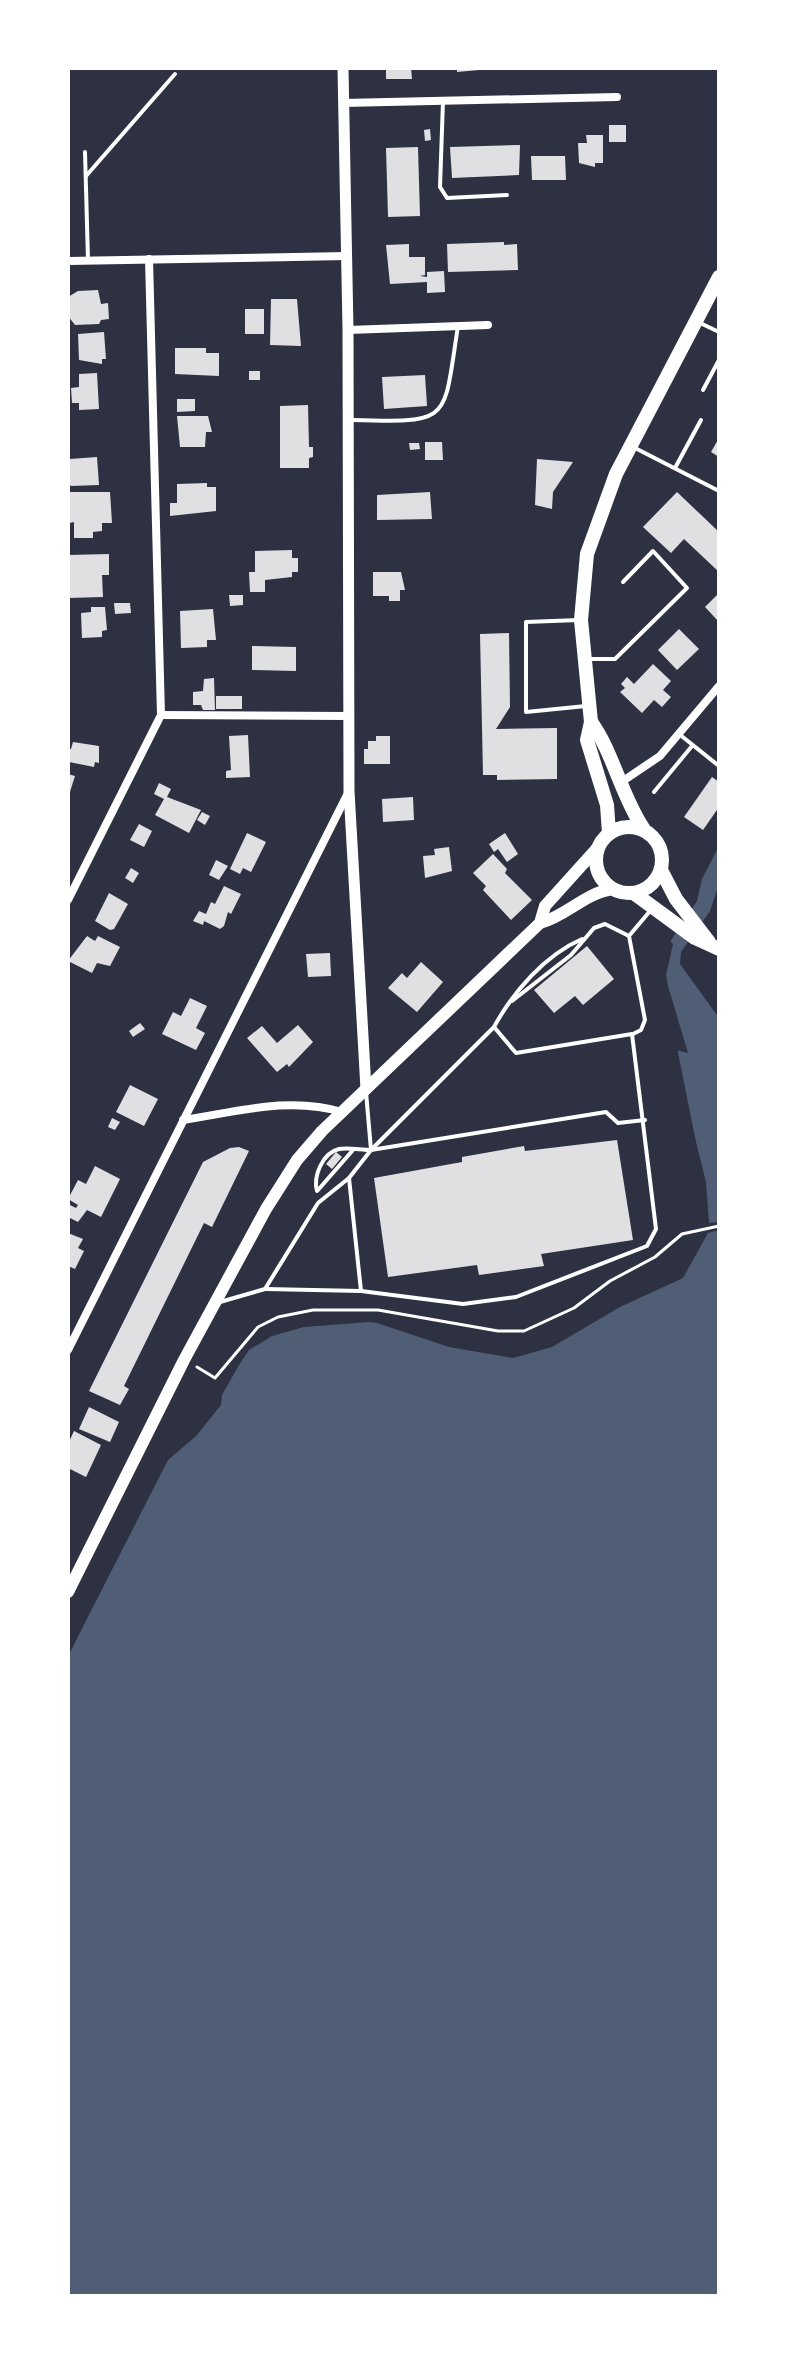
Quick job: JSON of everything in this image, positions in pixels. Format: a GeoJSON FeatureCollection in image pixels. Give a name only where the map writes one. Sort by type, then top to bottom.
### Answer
{"type":"FeatureCollection","features":[{"type":"Feature","properties":{"kind":"main road"},"geometry":{"type":"LineString","coordinates":[[613,889],[598,867],[607,805],[587,740],[591,722],[582,659],[581,620],[587,554],[604,499],[629,445],[719,277]]}},
{"type":"Feature","properties":{"kind":"main road"},"geometry":{"type":"LineString","coordinates":[[591,722],[603,737],[619,783],[643,828],[659,845],[661,870],[678,913],[707,940]]}},
{"type":"Feature","properties":{"kind":"main road"},"geometry":{"type":"LineString","coordinates":[[540,923],[545,906],[604,839],[624,825],[643,828]]}},
{"type":"Feature","properties":{"kind":"main road"},"geometry":{"type":"LineString","coordinates":[[635,894],[652,885],[661,870]]}},
{"type":"Feature","properties":{"kind":"main road"},"geometry":{"type":"LineString","coordinates":[[68,1592],[184,1360],[297,1160],[342,1112],[540,923],[555,919],[590,895],[613,889],[635,894],[654,906],[678,913]]}},
{"type":"Feature","properties":{"kind":"street"},"geometry":{"type":"LineString","coordinates":[[343,68],[348,330],[349,791],[366,1089]]}},
{"type":"Feature","properties":{"kind":"street"},"geometry":{"type":"LineString","coordinates":[[343,103],[617,97]]}},
{"type":"Feature","properties":{"kind":"street"},"geometry":{"type":"LineString","coordinates":[[68,261],[347,256]]}},
{"type":"Feature","properties":{"kind":"street"},"geometry":{"type":"LineString","coordinates":[[68,900],[161,715],[149,259]]}},
{"type":"Feature","properties":{"kind":"street"},"geometry":{"type":"LineString","coordinates":[[348,330],[488,325]]}},
{"type":"Feature","properties":{"kind":"street"},"geometry":{"type":"LineString","coordinates":[[619,783],[660,756],[719,686]]}},
{"type":"Feature","properties":{"kind":"street"},"geometry":{"type":"LineString","coordinates":[[161,715],[349,716]]}},
{"type":"Feature","properties":{"kind":"street"},"geometry":{"type":"LineString","coordinates":[[68,1350],[349,791]]}},
{"type":"Feature","properties":{"kind":"street"},"geometry":{"type":"LineString","coordinates":[[183,1120],[290,1104],[316,1104],[342,1112]]}},
{"type":"Feature","properties":{"kind":"lane"},"geometry":{"type":"LineString","coordinates":[[86,176],[175,74]]}},
{"type":"Feature","properties":{"kind":"lane"},"geometry":{"type":"LineString","coordinates":[[443,101],[440,187],[447,198],[507,195]]}},
{"type":"Feature","properties":{"kind":"lane"},"geometry":{"type":"LineString","coordinates":[[85,152],[88,260]]}},
{"type":"Feature","properties":{"kind":"lane"},"geometry":{"type":"LineString","coordinates":[[695,321],[719,332]]}},
{"type":"Feature","properties":{"kind":"lane"},"geometry":{"type":"LineString","coordinates":[[348,420],[409,422],[438,412],[446,401],[458,326]]}},
{"type":"Feature","properties":{"kind":"lane"},"geometry":{"type":"LineString","coordinates":[[703,390],[719,360]]}},
{"type":"Feature","properties":{"kind":"lane"},"geometry":{"type":"LineString","coordinates":[[675,468],[701,420]]}},
{"type":"Feature","properties":{"kind":"lane"},"geometry":{"type":"LineString","coordinates":[[629,445],[719,491]]}},
{"type":"Feature","properties":{"kind":"lane"},"geometry":{"type":"LineString","coordinates":[[582,659],[615,659],[687,588],[653,551],[623,582]]}},
{"type":"Feature","properties":{"kind":"lane"},"geometry":{"type":"LineString","coordinates":[[581,620],[526,622],[526,712],[589,706]]}},
{"type":"Feature","properties":{"kind":"lane"},"geometry":{"type":"LineString","coordinates":[[679,734],[719,766]]}},
{"type":"Feature","properties":{"kind":"lane"},"geometry":{"type":"LineString","coordinates":[[654,792],[692,746]]}},
{"type":"Feature","properties":{"kind":"lane"},"geometry":{"type":"LineString","coordinates":[[629,936],[654,906]]}},
{"type":"Feature","properties":{"kind":"lane"},"geometry":{"type":"LineString","coordinates":[[265,1289],[318,1203],[349,1178],[371,1150],[494,1027],[506,1004],[568,945],[605,924],[629,936]]}},
{"type":"Feature","properties":{"kind":"lane"},"geometry":{"type":"LineString","coordinates":[[494,1027],[516,1053],[641,1030],[645,1020],[629,936]]}},
{"type":"Feature","properties":{"kind":"lane"},"geometry":{"type":"LineString","coordinates":[[506,1004],[571,955],[582,939]]}},
{"type":"Feature","properties":{"kind":"lane"},"geometry":{"type":"LineString","coordinates":[[214,1304],[265,1289],[361,1291],[463,1304],[516,1297],[647,1246],[656,1229],[645,1119],[632,1034]]}},
{"type":"Feature","properties":{"kind":"lane"},"geometry":{"type":"LineString","coordinates":[[366,1089],[371,1150]]}},
{"type":"Feature","properties":{"kind":"lane"},"geometry":{"type":"LineString","coordinates":[[353,1150],[317,1191],[316,1172],[333,1151],[342,1148],[371,1150],[606,1112],[618,1123],[645,1119]]}},
{"type":"Feature","properties":{"kind":"lane"},"geometry":{"type":"LineString","coordinates":[[349,1178],[361,1291]]}},
{"type":"Feature","properties":{"kind":"path"},"geometry":{"type":"LineString","coordinates":[[184,1360],[215,1378],[258,1327],[278,1317],[313,1310],[378,1310],[498,1331],[524,1331],[574,1308],[610,1281],[655,1257],[682,1234],[719,1226]]}},
{"type":"Feature","properties":{"kind":"water"},"geometry":{"type":"Polygon","coordinates":[[[719,846],[719,884],[710,911],[681,952],[680,964],[719,1018],[719,2296],[68,2296],[68,1656],[165,1460],[188,1440],[249,1350],[272,1336],[304,1327],[369,1322],[401,1324],[511,1351],[553,1338],[675,1269],[706,1233],[704,1183],[663,977],[664,951],[697,901],[702,879],[719,846]]]}},
{"type":"Feature","properties":{"kind":"pier"},"geometry":{"type":"Polygon","coordinates":[[[667,938],[673,944],[666,975],[668,986],[688,1053],[676,1050],[672,1043],[659,978],[660,950],[667,938]]]}},
{"type":"Feature","properties":{"kind":"pier"},"geometry":{"type":"Polygon","coordinates":[[[690,1118],[706,1182],[709,1223],[719,1222],[719,1230],[708,1233],[683,1278],[620,1307],[552,1347],[513,1358],[449,1347],[365,1319],[414,1324],[510,1347],[551,1335],[612,1296],[673,1266],[702,1232],[700,1183],[690,1118]]]}},
{"type":"Feature","properties":{"kind":"pier"},"geometry":{"type":"Polygon","coordinates":[[[251,1344],[222,1395],[221,1405],[196,1436],[168,1460],[68,1656],[68,1647],[162,1458],[185,1437],[240,1355],[251,1344]]]}},
{"type":"Feature","properties":{"kind":"building"},"geometry":{"type":"Polygon","coordinates":[[[386,68],[411,68],[412,79],[386,79],[386,68]]]}},
{"type":"Feature","properties":{"kind":"building"},"geometry":{"type":"Polygon","coordinates":[[[457,68],[479,68],[479,70],[457,72],[457,68]]]}},
{"type":"Feature","properties":{"kind":"building"},"geometry":{"type":"Polygon","coordinates":[[[609,125],[626,125],[626,142],[609,142],[609,125]]]}},
{"type":"Feature","properties":{"kind":"building"},"geometry":{"type":"Polygon","coordinates":[[[430,129],[431,140],[425,141],[424,130],[430,129]]]}},
{"type":"Feature","properties":{"kind":"building"},"geometry":{"type":"Polygon","coordinates":[[[586,135],[603,135],[603,163],[595,163],[595,167],[579,163],[578,143],[587,143],[586,135]]]}},
{"type":"Feature","properties":{"kind":"building"},"geometry":{"type":"Polygon","coordinates":[[[520,145],[519,175],[452,178],[450,147],[520,145]]]}},
{"type":"Feature","properties":{"kind":"building"},"geometry":{"type":"Polygon","coordinates":[[[418,147],[420,216],[388,217],[386,148],[418,147]]]}},
{"type":"Feature","properties":{"kind":"building"},"geometry":{"type":"Polygon","coordinates":[[[531,156],[565,156],[566,180],[532,180],[531,156]]]}},
{"type":"Feature","properties":{"kind":"building"},"geometry":{"type":"Polygon","coordinates":[[[504,242],[504,245],[517,244],[518,270],[448,272],[447,244],[504,242]]]}},
{"type":"Feature","properties":{"kind":"building"},"geometry":{"type":"Polygon","coordinates":[[[409,244],[409,257],[425,257],[425,275],[420,276],[427,277],[427,272],[444,271],[445,292],[427,293],[427,282],[390,284],[386,245],[409,244]]]}},
{"type":"Feature","properties":{"kind":"building"},"geometry":{"type":"Polygon","coordinates":[[[98,290],[101,304],[108,303],[109,319],[101,320],[99,324],[75,325],[68,316],[68,297],[78,291],[98,290]]]}},
{"type":"Feature","properties":{"kind":"building"},"geometry":{"type":"Polygon","coordinates":[[[271,299],[297,299],[301,346],[270,345],[271,299]]]}},
{"type":"Feature","properties":{"kind":"building"},"geometry":{"type":"Polygon","coordinates":[[[245,309],[264,309],[264,334],[245,334],[245,309]]]}},
{"type":"Feature","properties":{"kind":"building"},"geometry":{"type":"Polygon","coordinates":[[[104,332],[106,359],[102,359],[102,364],[79,360],[78,334],[104,332]]]}},
{"type":"Feature","properties":{"kind":"building"},"geometry":{"type":"Polygon","coordinates":[[[175,348],[206,348],[206,353],[219,353],[219,376],[175,374],[175,348]]]}},
{"type":"Feature","properties":{"kind":"building"},"geometry":{"type":"Polygon","coordinates":[[[249,371],[260,371],[260,380],[249,380],[249,371]]]}},
{"type":"Feature","properties":{"kind":"building"},"geometry":{"type":"Polygon","coordinates":[[[97,373],[99,409],[79,410],[79,403],[72,403],[71,388],[79,387],[79,374],[97,373]]]}},
{"type":"Feature","properties":{"kind":"building"},"geometry":{"type":"Polygon","coordinates":[[[425,375],[427,406],[384,409],[382,377],[425,375]]]}},
{"type":"Feature","properties":{"kind":"building"},"geometry":{"type":"Polygon","coordinates":[[[177,399],[195,399],[195,411],[177,412],[177,399]]]}},
{"type":"Feature","properties":{"kind":"building"},"geometry":{"type":"Polygon","coordinates":[[[308,405],[309,447],[313,447],[309,468],[280,468],[280,406],[308,405]]]}},
{"type":"Feature","properties":{"kind":"building"},"geometry":{"type":"Polygon","coordinates":[[[177,416],[208,416],[212,432],[206,432],[205,447],[180,447],[177,416]]]}},
{"type":"Feature","properties":{"kind":"building"},"geometry":{"type":"Polygon","coordinates":[[[719,438],[719,457],[711,452],[719,438]]]}},
{"type":"Feature","properties":{"kind":"building"},"geometry":{"type":"Polygon","coordinates":[[[425,442],[442,442],[443,460],[425,460],[425,442]]]}},
{"type":"Feature","properties":{"kind":"building"},"geometry":{"type":"Polygon","coordinates":[[[409,443],[419,443],[420,449],[410,450],[409,443]]]}},
{"type":"Feature","properties":{"kind":"building"},"geometry":{"type":"Polygon","coordinates":[[[97,457],[99,485],[71,486],[68,483],[70,459],[97,457]]]}},
{"type":"Feature","properties":{"kind":"building"},"geometry":{"type":"Polygon","coordinates":[[[537,459],[573,462],[553,492],[552,509],[535,505],[537,459]]]}},
{"type":"Feature","properties":{"kind":"building"},"geometry":{"type":"Polygon","coordinates":[[[207,483],[207,487],[216,487],[216,511],[170,516],[170,503],[177,503],[177,484],[207,483]]]}},
{"type":"Feature","properties":{"kind":"building"},"geometry":{"type":"Polygon","coordinates":[[[68,492],[110,492],[112,523],[102,523],[102,531],[93,532],[93,538],[74,538],[74,522],[69,523],[68,492]]]}},
{"type":"Feature","properties":{"kind":"building"},"geometry":{"type":"Polygon","coordinates":[[[430,492],[432,519],[377,520],[377,495],[430,492]]]}},
{"type":"Feature","properties":{"kind":"building"},"geometry":{"type":"Polygon","coordinates":[[[677,492],[719,532],[719,572],[684,539],[671,553],[643,527],[677,492]]]}},
{"type":"Feature","properties":{"kind":"building"},"geometry":{"type":"Polygon","coordinates":[[[292,550],[292,558],[298,558],[298,572],[292,572],[292,577],[265,580],[265,592],[250,592],[249,572],[255,572],[255,551],[292,550]]]}},
{"type":"Feature","properties":{"kind":"building"},"geometry":{"type":"Polygon","coordinates":[[[109,554],[109,575],[102,575],[103,597],[68,598],[68,555],[109,554]]]}},
{"type":"Feature","properties":{"kind":"building"},"geometry":{"type":"Polygon","coordinates":[[[373,572],[401,572],[405,590],[400,590],[400,601],[389,601],[389,596],[373,596],[373,572]]]}},
{"type":"Feature","properties":{"kind":"building"},"geometry":{"type":"Polygon","coordinates":[[[719,593],[719,622],[705,607],[719,593]]]}},
{"type":"Feature","properties":{"kind":"building"},"geometry":{"type":"Polygon","coordinates":[[[229,595],[243,595],[243,605],[230,606],[229,595]]]}},
{"type":"Feature","properties":{"kind":"building"},"geometry":{"type":"Polygon","coordinates":[[[114,603],[130,603],[131,613],[115,614],[114,603]]]}},
{"type":"Feature","properties":{"kind":"building"},"geometry":{"type":"Polygon","coordinates":[[[91,607],[105,607],[107,630],[102,631],[102,637],[82,638],[81,613],[91,612],[91,607]]]}},
{"type":"Feature","properties":{"kind":"building"},"geometry":{"type":"Polygon","coordinates":[[[213,609],[216,640],[207,640],[207,647],[181,648],[180,611],[213,609]]]}},
{"type":"Feature","properties":{"kind":"building"},"geometry":{"type":"Polygon","coordinates":[[[679,629],[699,649],[677,670],[658,650],[679,629]]]}},
{"type":"Feature","properties":{"kind":"building"},"geometry":{"type":"Polygon","coordinates":[[[509,633],[510,707],[496,729],[557,728],[557,779],[497,780],[497,775],[483,775],[480,634],[509,633]]]}},
{"type":"Feature","properties":{"kind":"building"},"geometry":{"type":"Polygon","coordinates":[[[252,646],[296,647],[296,671],[252,670],[252,646]]]}},
{"type":"Feature","properties":{"kind":"building"},"geometry":{"type":"Polygon","coordinates":[[[653,664],[671,681],[663,690],[671,697],[662,707],[654,700],[642,713],[620,692],[625,688],[621,684],[627,677],[634,684],[653,664]]]}},
{"type":"Feature","properties":{"kind":"building"},"geometry":{"type":"Polygon","coordinates":[[[214,678],[215,710],[203,710],[201,705],[193,705],[193,692],[203,691],[204,679],[214,678]]]}},
{"type":"Feature","properties":{"kind":"building"},"geometry":{"type":"Polygon","coordinates":[[[216,696],[242,696],[242,709],[216,709],[216,696]]]}},
{"type":"Feature","properties":{"kind":"building"},"geometry":{"type":"Polygon","coordinates":[[[248,735],[250,777],[226,778],[226,771],[231,770],[229,736],[248,735]]]}},
{"type":"Feature","properties":{"kind":"building"},"geometry":{"type":"Polygon","coordinates":[[[376,736],[390,736],[390,764],[364,764],[364,749],[368,749],[368,741],[376,741],[376,736]]]}},
{"type":"Feature","properties":{"kind":"building"},"geometry":{"type":"Polygon","coordinates":[[[73,742],[99,746],[99,763],[95,762],[94,767],[69,762],[68,749],[71,749],[73,742]]]}},
{"type":"Feature","properties":{"kind":"building"},"geometry":{"type":"Polygon","coordinates":[[[68,774],[75,776],[68,798],[68,774]]]}},
{"type":"Feature","properties":{"kind":"building"},"geometry":{"type":"Polygon","coordinates":[[[712,777],[719,782],[719,807],[703,830],[684,817],[712,777]]]}},
{"type":"Feature","properties":{"kind":"building"},"geometry":{"type":"Polygon","coordinates":[[[159,783],[171,789],[167,797],[201,810],[189,833],[155,815],[164,799],[154,794],[159,783]]]}},
{"type":"Feature","properties":{"kind":"building"},"geometry":{"type":"Polygon","coordinates":[[[413,797],[414,820],[383,822],[382,799],[413,797]]]}},
{"type":"Feature","properties":{"kind":"building"},"geometry":{"type":"Polygon","coordinates":[[[202,812],[210,816],[205,825],[197,820],[202,812]]]}},
{"type":"Feature","properties":{"kind":"building"},"geometry":{"type":"Polygon","coordinates":[[[139,824],[152,831],[144,847],[130,840],[139,824]]]}},
{"type":"Feature","properties":{"kind":"building"},"geometry":{"type":"Polygon","coordinates":[[[247,833],[266,842],[251,872],[243,868],[240,874],[230,869],[247,833]]]}},
{"type":"Feature","properties":{"kind":"building"},"geometry":{"type":"Polygon","coordinates":[[[505,833],[518,854],[507,862],[498,849],[494,852],[489,844],[505,833]]]}},
{"type":"Feature","properties":{"kind":"building"},"geometry":{"type":"Polygon","coordinates":[[[449,847],[452,871],[425,878],[423,856],[435,855],[434,849],[449,847]]]}},
{"type":"Feature","properties":{"kind":"building"},"geometry":{"type":"Polygon","coordinates":[[[493,854],[507,869],[505,873],[532,900],[511,920],[483,890],[486,886],[473,873],[493,854]]]}},
{"type":"Feature","properties":{"kind":"building"},"geometry":{"type":"Polygon","coordinates":[[[216,860],[228,866],[219,880],[209,875],[216,860]]]}},
{"type":"Feature","properties":{"kind":"building"},"geometry":{"type":"Polygon","coordinates":[[[131,868],[139,873],[133,883],[125,878],[131,868]]]}},
{"type":"Feature","properties":{"kind":"building"},"geometry":{"type":"Polygon","coordinates":[[[224,886],[241,894],[231,914],[228,912],[224,926],[220,929],[204,921],[203,925],[193,921],[199,911],[206,914],[211,902],[215,904],[224,886]]]}},
{"type":"Feature","properties":{"kind":"building"},"geometry":{"type":"Polygon","coordinates":[[[109,893],[128,904],[114,929],[110,930],[95,921],[109,893]]]}},
{"type":"Feature","properties":{"kind":"building"},"geometry":{"type":"Polygon","coordinates":[[[87,936],[95,941],[98,936],[120,947],[110,966],[97,963],[92,973],[68,961],[87,936]]]}},
{"type":"Feature","properties":{"kind":"building"},"geometry":{"type":"Polygon","coordinates":[[[587,946],[614,979],[583,1005],[575,996],[554,1013],[534,990],[587,946]]]}},
{"type":"Feature","properties":{"kind":"building"},"geometry":{"type":"Polygon","coordinates":[[[330,953],[331,976],[308,977],[306,954],[330,953]]]}},
{"type":"Feature","properties":{"kind":"building"},"geometry":{"type":"Polygon","coordinates":[[[421,962],[443,982],[417,1012],[388,988],[402,973],[407,978],[421,962]]]}},
{"type":"Feature","properties":{"kind":"building"},"geometry":{"type":"Polygon","coordinates":[[[190,998],[207,1006],[196,1028],[205,1033],[196,1050],[162,1034],[173,1012],[181,1016],[190,998]]]}},
{"type":"Feature","properties":{"kind":"building"},"geometry":{"type":"Polygon","coordinates":[[[140,1023],[145,1029],[133,1037],[129,1031],[140,1023]]]}},
{"type":"Feature","properties":{"kind":"building"},"geometry":{"type":"Polygon","coordinates":[[[298,1025],[313,1042],[289,1067],[287,1064],[277,1072],[247,1038],[262,1026],[277,1043],[298,1025]]]}},
{"type":"Feature","properties":{"kind":"building"},"geometry":{"type":"Polygon","coordinates":[[[130,1085],[158,1099],[144,1126],[116,1112],[130,1085]]]}},
{"type":"Feature","properties":{"kind":"building"},"geometry":{"type":"Polygon","coordinates":[[[112,1118],[120,1122],[115,1130],[108,1127],[112,1118]]]}},
{"type":"Feature","properties":{"kind":"building"},"geometry":{"type":"Polygon","coordinates":[[[617,1140],[633,1240],[541,1254],[544,1266],[479,1275],[477,1265],[388,1277],[374,1178],[462,1162],[462,1157],[524,1146],[525,1151],[617,1140]]]}},
{"type":"Feature","properties":{"kind":"building"},"geometry":{"type":"Polygon","coordinates":[[[230,1148],[249,1151],[212,1227],[204,1223],[124,1386],[129,1389],[120,1405],[89,1391],[203,1162],[230,1148]]]}},
{"type":"Feature","properties":{"kind":"building"},"geometry":{"type":"Polygon","coordinates":[[[336,1152],[342,1157],[332,1169],[326,1164],[336,1152]]]}},
{"type":"Feature","properties":{"kind":"building"},"geometry":{"type":"Polygon","coordinates":[[[95,1166],[120,1179],[101,1217],[87,1210],[78,1222],[68,1217],[68,1204],[76,1208],[78,1205],[68,1199],[78,1180],[86,1184],[95,1166]]]}},
{"type":"Feature","properties":{"kind":"building"},"geometry":{"type":"Polygon","coordinates":[[[68,1233],[83,1239],[78,1248],[84,1251],[75,1269],[68,1266],[68,1233]]]}},
{"type":"Feature","properties":{"kind":"building"},"geometry":{"type":"Polygon","coordinates":[[[89,1407],[119,1422],[110,1442],[79,1429],[89,1407]]]}},
{"type":"Feature","properties":{"kind":"building"},"geometry":{"type":"Polygon","coordinates":[[[74,1431],[101,1445],[86,1477],[68,1468],[68,1444],[74,1431]]]}}]}
